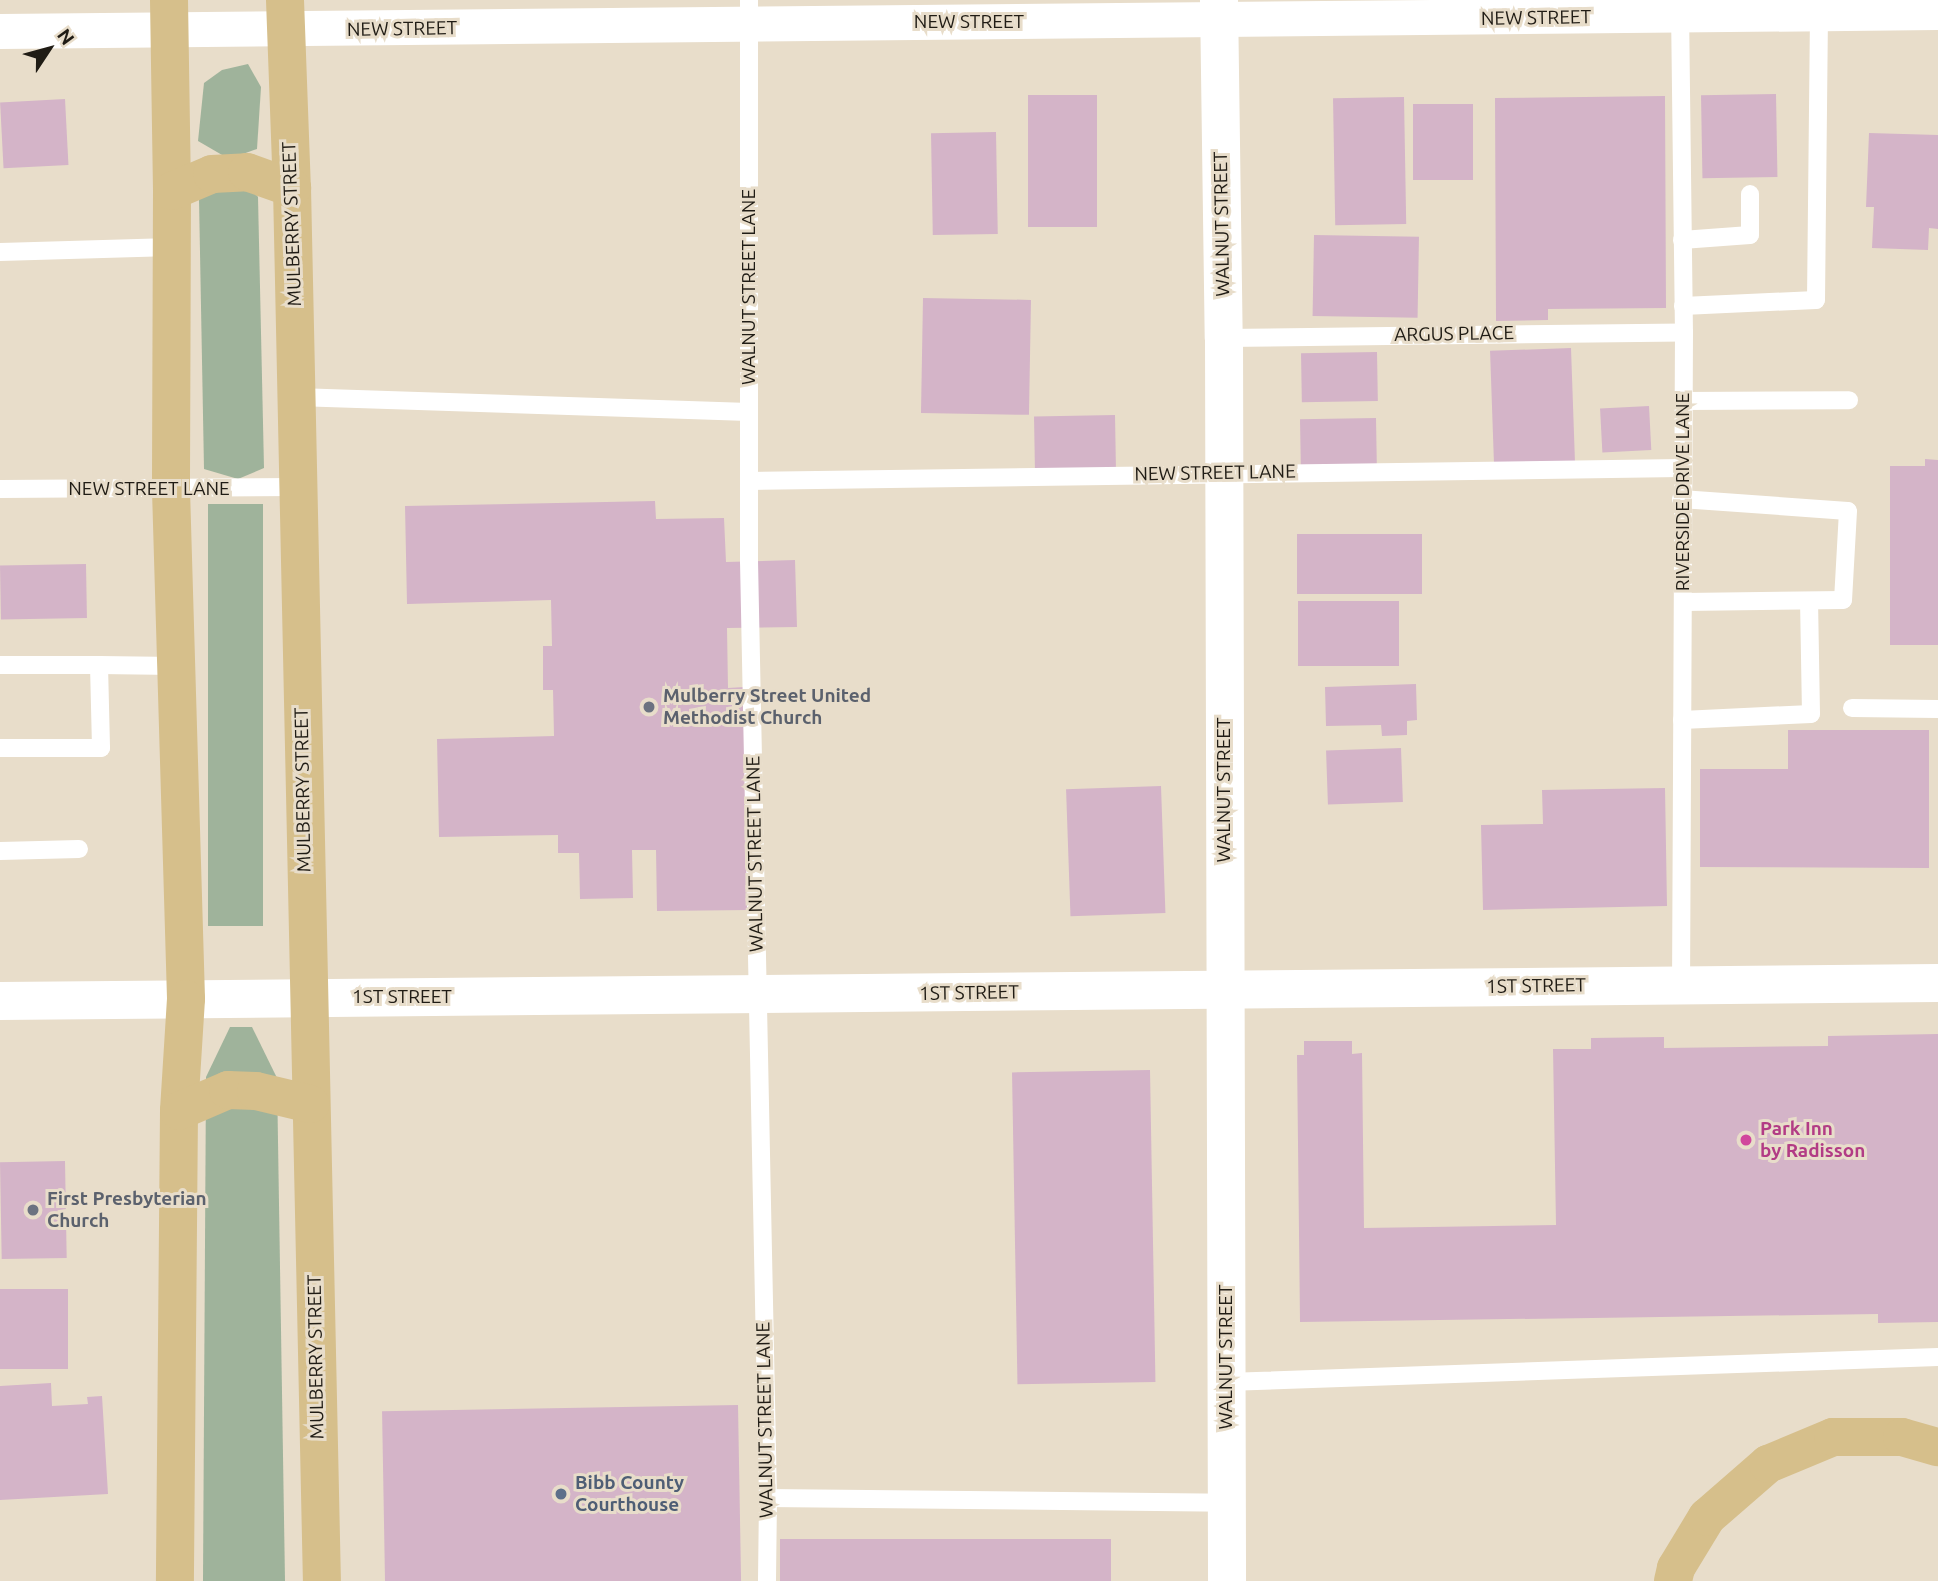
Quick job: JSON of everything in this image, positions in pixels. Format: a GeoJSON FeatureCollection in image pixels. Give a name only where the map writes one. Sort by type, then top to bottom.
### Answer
{"type":"FeatureCollection","features":[{"type":"Feature","properties":{"kind":"main road"},"geometry":{"type":"LineString","coordinates":[[169,15],[172,191],[171,490],[186,999],[179,1111],[175,1581]]}},
{"type":"Feature","properties":{"kind":"main road","name":"MULBERRY STREET"},"geometry":{"type":"LineString","coordinates":[[285,15],[292,188],[307,997],[322,1581]]}},
{"type":"Feature","properties":{"kind":"main road"},"geometry":{"type":"LineString","coordinates":[[172,191],[212,174],[247,173],[292,188]]}},
{"type":"Feature","properties":{"kind":"main road"},"geometry":{"type":"LineString","coordinates":[[179,1111],[228,1090],[256,1091],[310,1104]]}},
{"type":"Feature","properties":{"kind":"main road"},"geometry":{"type":"LineString","coordinates":[[1673,1581],[1676,1569],[1707,1517],[1768,1464],[1833,1437],[1902,1437],[1938,1447]]}},
{"type":"Feature","properties":{"kind":"street","name":"NEW STREET"},"geometry":{"type":"LineString","coordinates":[[0,31],[169,15],[1680,8],[1938,12]]}},
{"type":"Feature","properties":{"kind":"street","name":"WALNUT STREET"},"geometry":{"type":"LineString","coordinates":[[1219,11],[1224,338],[1222,473],[1227,1581]]}},
{"type":"Feature","properties":{"kind":"street","name":"1ST STREET"},"geometry":{"type":"LineString","coordinates":[[0,1001],[1938,983]]}},
{"type":"Feature","properties":{"kind":"lane","name":"RIVERSIDE DRIVE LANE"},"geometry":{"type":"LineString","coordinates":[[1680,8],[1684,332],[1681,468],[1684,603],[1681,984]]}},
{"type":"Feature","properties":{"kind":"lane","name":"WALNUT STREET LANE"},"geometry":{"type":"LineString","coordinates":[[749,12],[749,481],[768,1498],[767,1581]]}},
{"type":"Feature","properties":{"kind":"lane"},"geometry":{"type":"LineString","coordinates":[[1683,306],[1816,300],[1819,12]]}},
{"type":"Feature","properties":{"kind":"lane"},"geometry":{"type":"LineString","coordinates":[[1682,240],[1750,235],[1750,194]]}},
{"type":"Feature","properties":{"kind":"lane"},"geometry":{"type":"LineString","coordinates":[[0,252],[172,247]]}},
{"type":"Feature","properties":{"kind":"lane","name":"ARGUS PLACE"},"geometry":{"type":"LineString","coordinates":[[1224,338],[1684,332]]}},
{"type":"Feature","properties":{"kind":"lane"},"geometry":{"type":"LineString","coordinates":[[296,397],[749,412]]}},
{"type":"Feature","properties":{"kind":"lane"},"geometry":{"type":"LineString","coordinates":[[1682,401],[1849,400]]}},
{"type":"Feature","properties":{"kind":"lane","name":"NEW STREET LANE"},"geometry":{"type":"LineString","coordinates":[[749,481],[1681,468]]}},
{"type":"Feature","properties":{"kind":"lane","name":"NEW STREET LANE"},"geometry":{"type":"LineString","coordinates":[[0,489],[171,490],[298,487]]}},
{"type":"Feature","properties":{"kind":"lane"},"geometry":{"type":"LineString","coordinates":[[1681,499],[1848,511],[1843,600],[1684,603]]}},
{"type":"Feature","properties":{"kind":"lane"},"geometry":{"type":"LineString","coordinates":[[1682,720],[1811,714],[1809,601]]}},
{"type":"Feature","properties":{"kind":"lane"},"geometry":{"type":"LineString","coordinates":[[0,665],[176,666]]}},
{"type":"Feature","properties":{"kind":"lane"},"geometry":{"type":"LineString","coordinates":[[0,748],[101,748],[99,665]]}},
{"type":"Feature","properties":{"kind":"lane"},"geometry":{"type":"LineString","coordinates":[[1852,708],[1938,709]]}},
{"type":"Feature","properties":{"kind":"lane"},"geometry":{"type":"LineString","coordinates":[[0,851],[79,849]]}},
{"type":"Feature","properties":{"kind":"lane"},"geometry":{"type":"LineString","coordinates":[[1226,1382],[1938,1357]]}},
{"type":"Feature","properties":{"kind":"lane"},"geometry":{"type":"LineString","coordinates":[[768,1498],[1226,1503]]}},
{"type":"Feature","properties":{"kind":"green space"},"geometry":{"type":"Polygon","coordinates":[[[248,64],[261,87],[257,149],[229,159],[198,141],[204,83],[222,70],[248,64]]]}},
{"type":"Feature","properties":{"kind":"green space"},"geometry":{"type":"Polygon","coordinates":[[[246,183],[258,197],[264,468],[238,479],[204,469],[199,198],[246,183]]]}},
{"type":"Feature","properties":{"kind":"green space"},"geometry":{"type":"Polygon","coordinates":[[[208,504],[263,504],[263,926],[208,926],[208,504]]]}},
{"type":"Feature","properties":{"kind":"green space"},"geometry":{"type":"Polygon","coordinates":[[[230,1027],[252,1027],[277,1078],[285,1581],[203,1581],[206,1077],[230,1027]]]}},
{"type":"Feature","properties":{"kind":"building"},"geometry":{"type":"Polygon","coordinates":[[[1776,94],[1777,177],[1702,178],[1701,95],[1776,94]]]}},
{"type":"Feature","properties":{"kind":"building"},"geometry":{"type":"Polygon","coordinates":[[[1028,95],[1097,95],[1097,227],[1028,227],[1028,95]]]}},
{"type":"Feature","properties":{"kind":"building"},"geometry":{"type":"Polygon","coordinates":[[[1665,96],[1666,308],[1548,309],[1548,320],[1496,321],[1495,98],[1665,96]]]}},
{"type":"Feature","properties":{"kind":"building"},"geometry":{"type":"Polygon","coordinates":[[[1404,97],[1406,224],[1335,225],[1333,98],[1404,97]]]}},
{"type":"Feature","properties":{"kind":"building"},"geometry":{"type":"Polygon","coordinates":[[[65,99],[68,165],[4,168],[0,102],[65,99]]]}},
{"type":"Feature","properties":{"kind":"building"},"geometry":{"type":"Polygon","coordinates":[[[1413,104],[1473,104],[1473,180],[1413,180],[1413,104]]]}},
{"type":"Feature","properties":{"kind":"building"},"geometry":{"type":"Polygon","coordinates":[[[996,132],[998,234],[933,235],[931,133],[996,132]]]}},
{"type":"Feature","properties":{"kind":"building"},"geometry":{"type":"Polygon","coordinates":[[[1869,133],[1938,135],[1938,229],[1929,228],[1928,250],[1872,248],[1874,207],[1866,207],[1869,133]]]}},
{"type":"Feature","properties":{"kind":"building"},"geometry":{"type":"Polygon","coordinates":[[[1314,235],[1419,237],[1418,318],[1313,316],[1314,235]]]}},
{"type":"Feature","properties":{"kind":"building"},"geometry":{"type":"Polygon","coordinates":[[[923,298],[1031,300],[1029,415],[921,413],[923,298]]]}},
{"type":"Feature","properties":{"kind":"building"},"geometry":{"type":"Polygon","coordinates":[[[1571,348],[1575,465],[1494,468],[1490,351],[1571,348]]]}},
{"type":"Feature","properties":{"kind":"building"},"geometry":{"type":"Polygon","coordinates":[[[1377,352],[1378,401],[1302,402],[1301,353],[1377,352]]]}},
{"type":"Feature","properties":{"kind":"building"},"geometry":{"type":"Polygon","coordinates":[[[1649,406],[1651,450],[1602,453],[1600,409],[1649,406]]]}},
{"type":"Feature","properties":{"kind":"building"},"geometry":{"type":"Polygon","coordinates":[[[1115,415],[1116,468],[1035,469],[1034,416],[1115,415]]]}},
{"type":"Feature","properties":{"kind":"building"},"geometry":{"type":"Polygon","coordinates":[[[1376,418],[1377,465],[1301,466],[1300,419],[1376,418]]]}},
{"type":"Feature","properties":{"kind":"building"},"geometry":{"type":"Polygon","coordinates":[[[1925,459],[1938,460],[1938,645],[1890,645],[1890,466],[1925,466],[1925,459]]]}},
{"type":"Feature","properties":{"kind":"building","name":"Mulberry Street United Methodist Church"},"geometry":{"type":"Polygon","coordinates":[[[655,501],[656,519],[724,518],[726,562],[795,560],[797,627],[727,628],[728,688],[744,687],[749,910],[657,911],[656,850],[632,850],[633,898],[580,899],[579,853],[558,853],[558,835],[439,837],[437,739],[554,736],[553,690],[543,690],[543,646],[552,646],[551,600],[407,604],[405,506],[655,501]]]}},
{"type":"Feature","properties":{"kind":"building"},"geometry":{"type":"Polygon","coordinates":[[[1297,534],[1422,534],[1422,594],[1297,594],[1297,534]]]}},
{"type":"Feature","properties":{"kind":"building"},"geometry":{"type":"Polygon","coordinates":[[[86,564],[87,618],[1,619],[0,566],[86,564]]]}},
{"type":"Feature","properties":{"kind":"building"},"geometry":{"type":"Polygon","coordinates":[[[1298,601],[1399,601],[1399,666],[1298,666],[1298,601]]]}},
{"type":"Feature","properties":{"kind":"building"},"geometry":{"type":"Polygon","coordinates":[[[1416,684],[1417,720],[1407,721],[1407,735],[1382,736],[1381,725],[1326,726],[1325,687],[1416,684]]]}},
{"type":"Feature","properties":{"kind":"building"},"geometry":{"type":"Polygon","coordinates":[[[1788,730],[1929,730],[1929,868],[1700,867],[1700,769],[1788,769],[1788,730]]]}},
{"type":"Feature","properties":{"kind":"building"},"geometry":{"type":"Polygon","coordinates":[[[1401,748],[1403,802],[1328,805],[1326,751],[1401,748]]]}},
{"type":"Feature","properties":{"kind":"building"},"geometry":{"type":"Polygon","coordinates":[[[1161,786],[1165,913],[1070,916],[1066,789],[1161,786]]]}},
{"type":"Feature","properties":{"kind":"building"},"geometry":{"type":"Polygon","coordinates":[[[1665,788],[1667,906],[1483,910],[1481,825],[1543,824],[1542,790],[1665,788]]]}},
{"type":"Feature","properties":{"kind":"building","name":"Park Inn by Radisson"},"geometry":{"type":"Polygon","coordinates":[[[1938,1034],[1938,1322],[1878,1323],[1878,1314],[1300,1322],[1297,1055],[1304,1055],[1304,1041],[1352,1041],[1352,1054],[1362,1053],[1364,1228],[1556,1225],[1553,1049],[1591,1049],[1591,1038],[1664,1037],[1664,1048],[1828,1046],[1828,1036],[1938,1034]]]}},
{"type":"Feature","properties":{"kind":"building"},"geometry":{"type":"Polygon","coordinates":[[[1150,1070],[1155,1382],[1017,1384],[1012,1072],[1150,1070]]]}},
{"type":"Feature","properties":{"kind":"building","name":"First Presbyterian Church"},"geometry":{"type":"Polygon","coordinates":[[[65,1161],[67,1258],[2,1259],[0,1162],[65,1161]]]}},
{"type":"Feature","properties":{"kind":"building"},"geometry":{"type":"Polygon","coordinates":[[[0,1289],[68,1289],[68,1369],[0,1369],[0,1289]]]}},
{"type":"Feature","properties":{"kind":"building"},"geometry":{"type":"Polygon","coordinates":[[[51,1383],[52,1406],[88,1404],[87,1397],[102,1396],[108,1494],[0,1500],[0,1386],[51,1383]]]}},
{"type":"Feature","properties":{"kind":"building","name":"Bibb County Courthouse"},"geometry":{"type":"Polygon","coordinates":[[[738,1405],[741,1581],[385,1581],[382,1411],[738,1405]]]}},
{"type":"Feature","properties":{"kind":"building"},"geometry":{"type":"Polygon","coordinates":[[[780,1539],[1111,1539],[1111,1581],[780,1581],[780,1539]]]}},
{"type":"Feature","properties":{"kind":"place","name":"Mulberry Street United Methodist Church"},"geometry":{"type":"Point","coordinates":[649,707]}},
{"type":"Feature","properties":{"kind":"place","name":"Park Inn by Radisson"},"geometry":{"type":"Point","coordinates":[1746,1140]}},
{"type":"Feature","properties":{"kind":"place","name":"First Presbyterian Church"},"geometry":{"type":"Point","coordinates":[33,1210]}},
{"type":"Feature","properties":{"kind":"place","name":"Bibb County Courthouse"},"geometry":{"type":"Point","coordinates":[561,1494]}}]}
